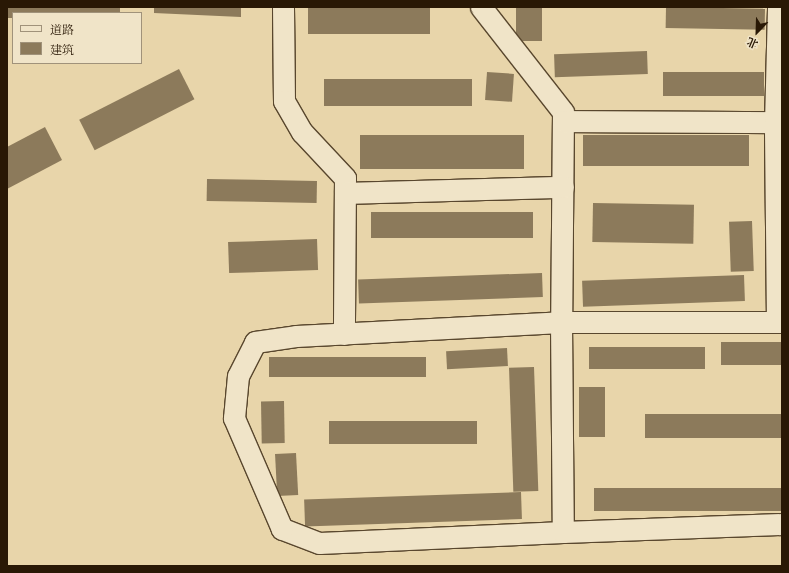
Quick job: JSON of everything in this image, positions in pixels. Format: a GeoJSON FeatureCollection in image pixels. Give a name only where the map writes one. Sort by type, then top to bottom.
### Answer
{"type":"FeatureCollection","features":[{"type":"Feature","properties":{"kind":"lane"},"geometry":{"type":"LineString","coordinates":[[283,7],[284,101],[302,132],[345,178],[344,334]]}},
{"type":"Feature","properties":{"kind":"lane"},"geometry":{"type":"LineString","coordinates":[[481,7],[550,92],[563,112],[561,322],[563,532]]}},
{"type":"Feature","properties":{"kind":"lane"},"geometry":{"type":"LineString","coordinates":[[778,7],[779,322],[561,322],[344,334],[255,342],[238,376],[234,418],[282,530],[318,543],[782,524]]}},
{"type":"Feature","properties":{"kind":"lane"},"geometry":{"type":"LineString","coordinates":[[563,121],[779,123]]}},
{"type":"Feature","properties":{"kind":"lane"},"geometry":{"type":"LineString","coordinates":[[345,193],[562,187]]}},
{"type":"Feature","properties":{"kind":"building"},"geometry":{"type":"Polygon","coordinates":[[[8,7],[120,7],[120,12],[12,12],[12,18],[8,18],[8,7]]]}},
{"type":"Feature","properties":{"kind":"building"},"geometry":{"type":"Polygon","coordinates":[[[154,7],[241,7],[241,17],[154,13],[154,7]]]}},
{"type":"Feature","properties":{"kind":"building"},"geometry":{"type":"Polygon","coordinates":[[[308,7],[430,7],[430,34],[308,34],[308,7]]]}},
{"type":"Feature","properties":{"kind":"building"},"geometry":{"type":"Polygon","coordinates":[[[516,7],[542,7],[542,41],[516,41],[516,7]]]}},
{"type":"Feature","properties":{"kind":"building"},"geometry":{"type":"Polygon","coordinates":[[[666,7],[765,9],[765,30],[666,28],[666,7]]]}},
{"type":"Feature","properties":{"kind":"building"},"geometry":{"type":"Polygon","coordinates":[[[647,51],[648,74],[555,77],[554,54],[647,51]]]}},
{"type":"Feature","properties":{"kind":"building"},"geometry":{"type":"Polygon","coordinates":[[[179,69],[194,99],[95,150],[79,120],[179,69]]]}},
{"type":"Feature","properties":{"kind":"building"},"geometry":{"type":"Polygon","coordinates":[[[487,72],[514,74],[512,102],[485,100],[487,72]]]}},
{"type":"Feature","properties":{"kind":"building"},"geometry":{"type":"Polygon","coordinates":[[[663,72],[764,72],[764,96],[663,96],[663,72]]]}},
{"type":"Feature","properties":{"kind":"building"},"geometry":{"type":"Polygon","coordinates":[[[324,79],[472,79],[472,106],[324,106],[324,79]]]}},
{"type":"Feature","properties":{"kind":"building"},"geometry":{"type":"Polygon","coordinates":[[[45,127],[62,160],[7,189],[7,147],[45,127]]]}},
{"type":"Feature","properties":{"kind":"building"},"geometry":{"type":"Polygon","coordinates":[[[360,135],[524,135],[524,169],[360,169],[360,135]]]}},
{"type":"Feature","properties":{"kind":"building"},"geometry":{"type":"Polygon","coordinates":[[[583,135],[749,135],[749,166],[583,166],[583,135]]]}},
{"type":"Feature","properties":{"kind":"building"},"geometry":{"type":"Polygon","coordinates":[[[207,179],[317,181],[317,203],[207,201],[207,179]]]}},
{"type":"Feature","properties":{"kind":"building"},"geometry":{"type":"Polygon","coordinates":[[[593,203],[694,205],[693,244],[592,242],[593,203]]]}},
{"type":"Feature","properties":{"kind":"building"},"geometry":{"type":"Polygon","coordinates":[[[371,212],[533,212],[533,238],[371,238],[371,212]]]}},
{"type":"Feature","properties":{"kind":"building"},"geometry":{"type":"Polygon","coordinates":[[[752,221],[754,271],[731,272],[729,222],[752,221]]]}},
{"type":"Feature","properties":{"kind":"building"},"geometry":{"type":"Polygon","coordinates":[[[317,239],[318,270],[229,273],[228,242],[317,239]]]}},
{"type":"Feature","properties":{"kind":"building"},"geometry":{"type":"Polygon","coordinates":[[[542,273],[543,297],[359,303],[358,279],[542,273]]]}},
{"type":"Feature","properties":{"kind":"building"},"geometry":{"type":"Polygon","coordinates":[[[744,275],[745,301],[583,307],[582,281],[744,275]]]}},
{"type":"Feature","properties":{"kind":"building"},"geometry":{"type":"Polygon","coordinates":[[[721,342],[782,342],[782,365],[721,365],[721,342]]]}},
{"type":"Feature","properties":{"kind":"building"},"geometry":{"type":"Polygon","coordinates":[[[589,347],[705,347],[705,369],[589,369],[589,347]]]}},
{"type":"Feature","properties":{"kind":"building"},"geometry":{"type":"Polygon","coordinates":[[[507,348],[508,366],[447,369],[446,351],[507,348]]]}},
{"type":"Feature","properties":{"kind":"building"},"geometry":{"type":"Polygon","coordinates":[[[269,357],[426,357],[426,377],[269,377],[269,357]]]}},
{"type":"Feature","properties":{"kind":"building"},"geometry":{"type":"Polygon","coordinates":[[[534,367],[538,491],[513,492],[509,368],[534,367]]]}},
{"type":"Feature","properties":{"kind":"building"},"geometry":{"type":"Polygon","coordinates":[[[579,387],[605,387],[605,437],[579,437],[579,387]]]}},
{"type":"Feature","properties":{"kind":"building"},"geometry":{"type":"Polygon","coordinates":[[[261,401],[284,401],[285,443],[262,443],[261,401]]]}},
{"type":"Feature","properties":{"kind":"building"},"geometry":{"type":"Polygon","coordinates":[[[645,414],[782,414],[782,438],[645,438],[645,414]]]}},
{"type":"Feature","properties":{"kind":"building"},"geometry":{"type":"Polygon","coordinates":[[[329,421],[477,421],[477,444],[329,444],[329,421]]]}},
{"type":"Feature","properties":{"kind":"building"},"geometry":{"type":"Polygon","coordinates":[[[296,453],[298,495],[277,496],[275,454],[296,453]]]}},
{"type":"Feature","properties":{"kind":"building"},"geometry":{"type":"Polygon","coordinates":[[[594,488],[782,488],[782,511],[594,511],[594,488]]]}},
{"type":"Feature","properties":{"kind":"building"},"geometry":{"type":"Polygon","coordinates":[[[521,492],[522,519],[305,527],[304,500],[521,492]]]}}]}
